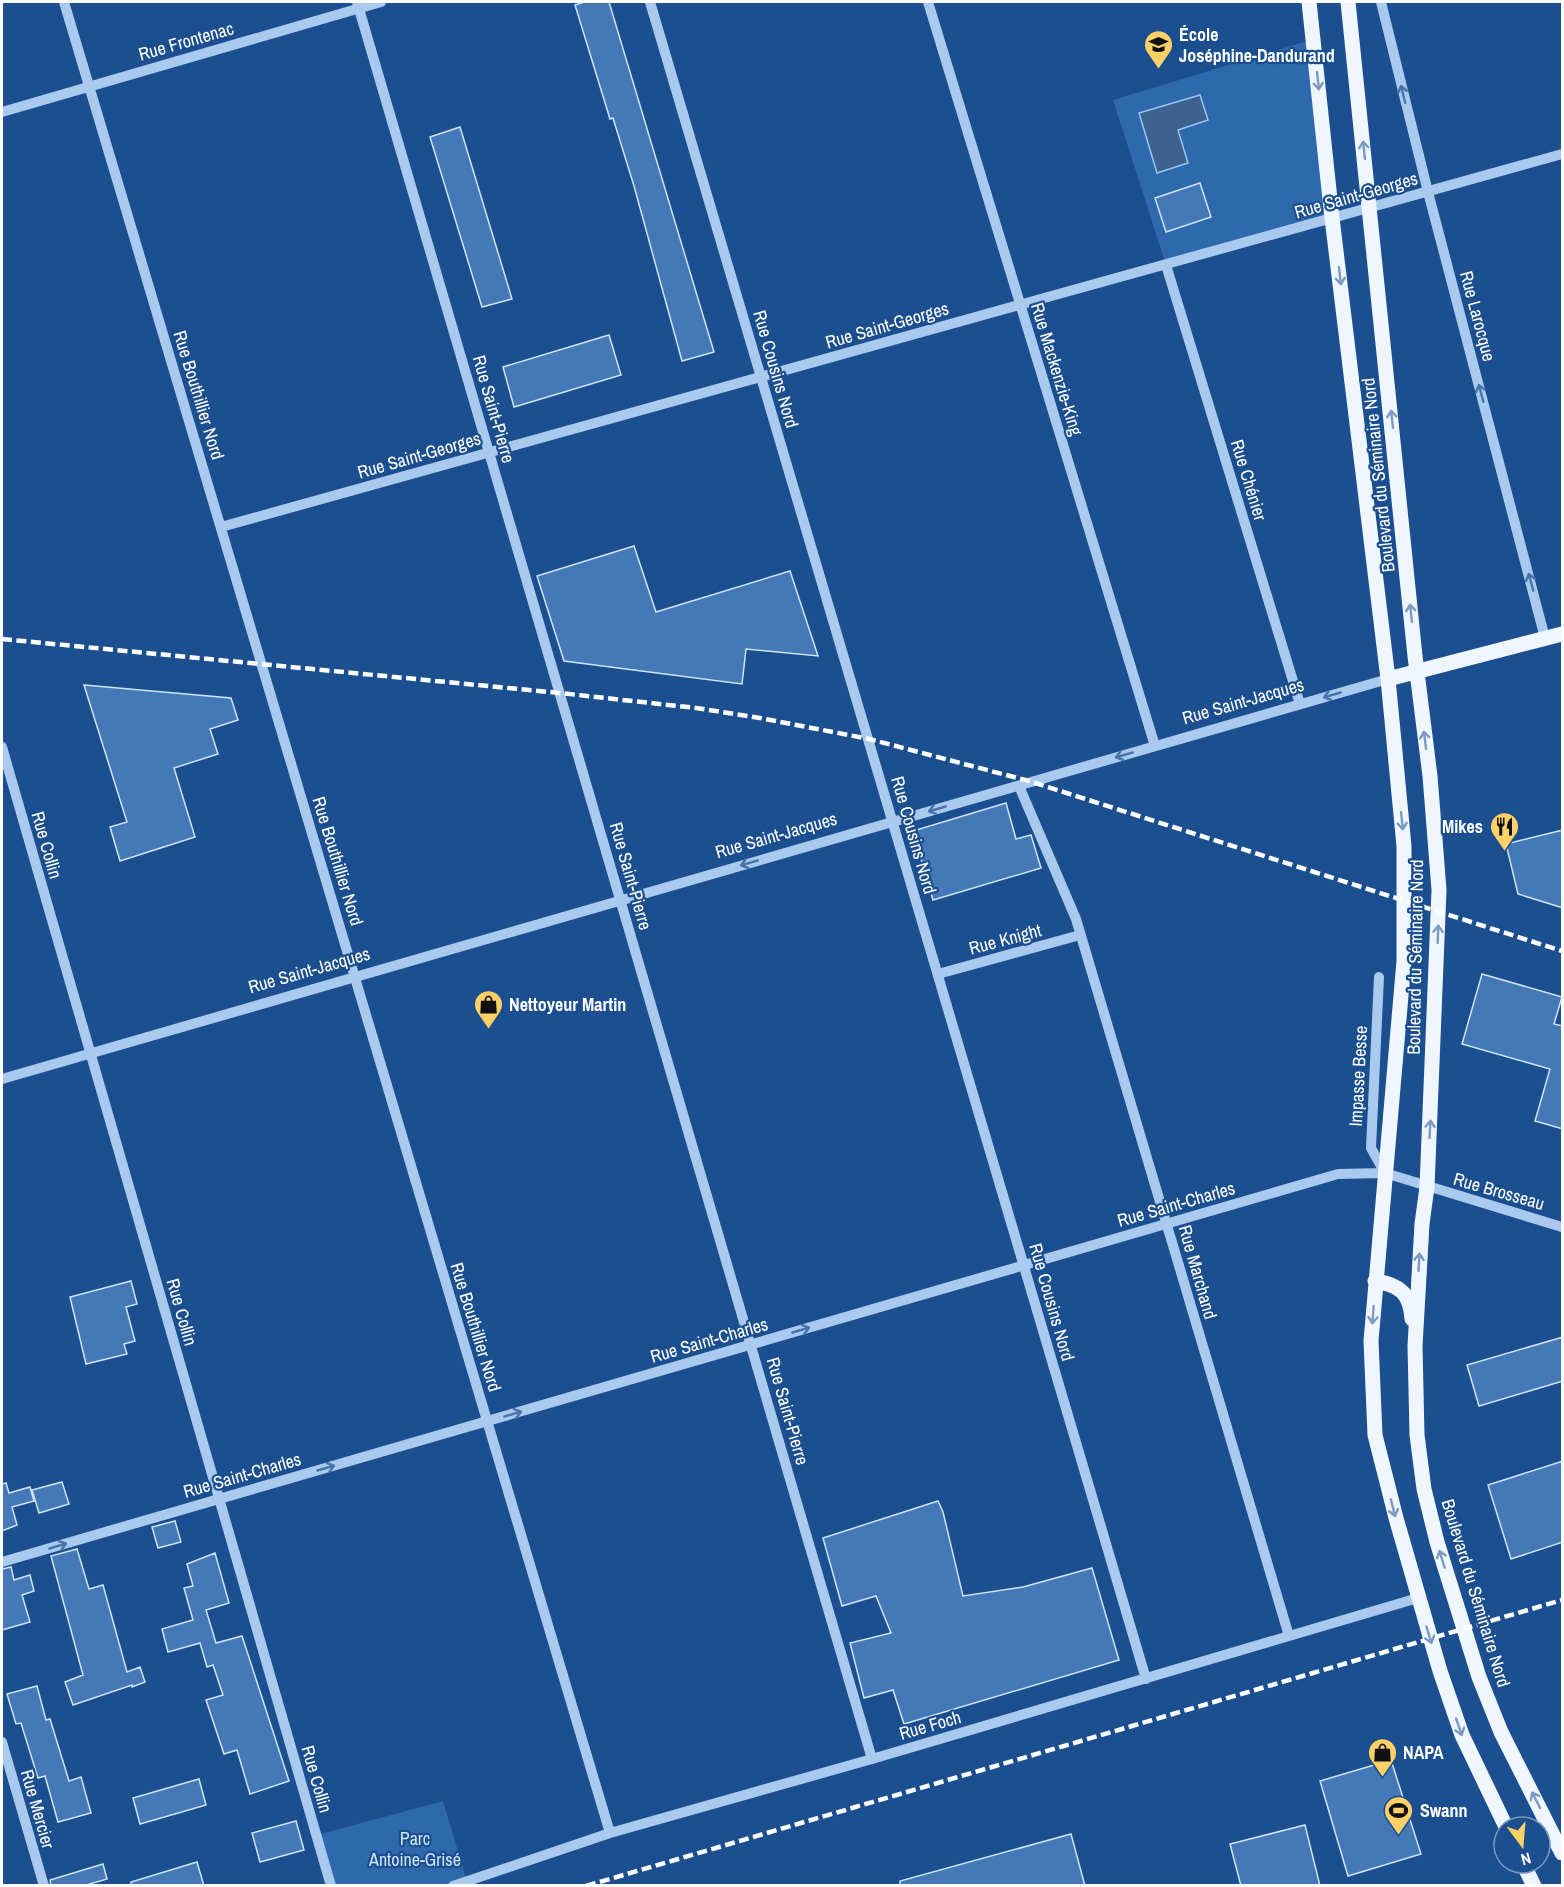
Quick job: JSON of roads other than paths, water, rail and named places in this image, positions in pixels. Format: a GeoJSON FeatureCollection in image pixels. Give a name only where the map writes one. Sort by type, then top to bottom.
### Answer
{"type":"FeatureCollection","features":[{"type":"Feature","properties":{"kind":"main road","name":"Boulevard du Séminaire Nord"},"geometry":{"type":"LineString","coordinates":[[1309,2],[1332,218],[1388,679],[1404,846],[1404,961],[1371,1341],[1375,1435],[1418,1598],[1462,1735],[1500,1815]]}},
{"type":"Feature","properties":{"kind":"main road","name":"Boulevard du Séminaire Nord"},"geometry":{"type":"LineString","coordinates":[[1348,2],[1417,671],[1430,776],[1439,890],[1427,1187],[1422,1224],[1415,1346],[1417,1435],[1424,1489],[1437,1542],[1474,1662],[1501,1732],[1563,1852]]}},
{"type":"Feature","properties":{"kind":"main road","name":"Rue Saint-Jacques"},"geometry":{"type":"LineString","coordinates":[[1388,679],[1563,634]]}},
{"type":"Feature","properties":{"kind":"main road"},"geometry":{"type":"LineString","coordinates":[[1376,1281],[1393,1284],[1405,1293],[1412,1314],[1415,1346]]}},
{"type":"Feature","properties":{"kind":"street","name":"Rue Bouthillier Nord"},"geometry":{"type":"LineString","coordinates":[[64,2],[610,1833]]}},
{"type":"Feature","properties":{"kind":"street","name":"Rue Frontenac"},"geometry":{"type":"LineString","coordinates":[[2,112],[358,5],[381,2]]}},
{"type":"Feature","properties":{"kind":"street","name":"Rue Cousins Nord"},"geometry":{"type":"LineString","coordinates":[[650,2],[1146,1679]]}},
{"type":"Feature","properties":{"kind":"street","name":"Rue Mackenzie-King"},"geometry":{"type":"LineString","coordinates":[[928,2],[1155,746]]}},
{"type":"Feature","properties":{"kind":"street","name":"Rue Larocque"},"geometry":{"type":"LineString","coordinates":[[1381,2],[1428,192],[1545,638]]}},
{"type":"Feature","properties":{"kind":"street","name":"Rue Saint-Pierre"},"geometry":{"type":"LineString","coordinates":[[358,5],[872,1759]]}},
{"type":"Feature","properties":{"kind":"street","name":"Rue Saint-Georges"},"geometry":{"type":"LineString","coordinates":[[221,527],[1563,154]]}},
{"type":"Feature","properties":{"kind":"street","name":"Rue Chénier"},"geometry":{"type":"LineString","coordinates":[[1166,265],[1300,704]]}},
{"type":"Feature","properties":{"kind":"street","name":"Rue Saint-Jacques"},"geometry":{"type":"LineString","coordinates":[[2,1079],[1388,679]]}},
{"type":"Feature","properties":{"kind":"street","name":"Rue Collin"},"geometry":{"type":"LineString","coordinates":[[2,747],[331,1886]]}},
{"type":"Feature","properties":{"kind":"street","name":"Rue Marchand"},"geometry":{"type":"LineString","coordinates":[[1019,786],[1076,919],[1289,1636]]}},
{"type":"Feature","properties":{"kind":"street","name":"Rue Knight"},"geometry":{"type":"LineString","coordinates":[[938,974],[1080,935]]}},
{"type":"Feature","properties":{"kind":"street","name":"Impasse Besse"},"geometry":{"type":"LineString","coordinates":[[1379,977],[1371,1148],[1385,1173]]}},
{"type":"Feature","properties":{"kind":"street","name":"Rue Saint-Charles"},"geometry":{"type":"LineString","coordinates":[[2,1562],[1338,1174],[1385,1173],[1427,1187]]}},
{"type":"Feature","properties":{"kind":"street","name":"Rue Brosseau"},"geometry":{"type":"LineString","coordinates":[[1427,1187],[1563,1227]]}},
{"type":"Feature","properties":{"kind":"street","name":"Rue Foch"},"geometry":{"type":"LineString","coordinates":[[453,1886],[610,1833],[872,1759],[1418,1598]]}},
{"type":"Feature","properties":{"kind":"street","name":"Rue Mercier"},"geometry":{"type":"LineString","coordinates":[[2,1742],[44,1886]]}},
{"type":"Feature","properties":{"kind":"railway"},"geometry":{"type":"LineString","coordinates":[[2,639],[696,708],[869,739],[1029,781],[1562,951]]}},
{"type":"Feature","properties":{"kind":"railway"},"geometry":{"type":"LineString","coordinates":[[586,1886],[1562,1600]]}},
{"type":"Feature","properties":{"kind":"place","name":"École Joséphine-Dandurand"},"geometry":{"type":"Point","coordinates":[1158,70]}},
{"type":"Feature","properties":{"kind":"place","name":"Mikes"},"geometry":{"type":"Point","coordinates":[1504,852]}},
{"type":"Feature","properties":{"kind":"place","name":"Nettoyeur Martin"},"geometry":{"type":"Point","coordinates":[488,1030]}},
{"type":"Feature","properties":{"kind":"place","name":"NAPA"},"geometry":{"type":"Point","coordinates":[1382,1778]}},
{"type":"Feature","properties":{"kind":"place","name":"Swann"},"geometry":{"type":"Point","coordinates":[1399,1836]}},
{"type":"Feature","properties":{"kind":"park label","name":"Parc Antoine-Grisé"},"geometry":{"type":"Point","coordinates":[415,1848]}}]}
